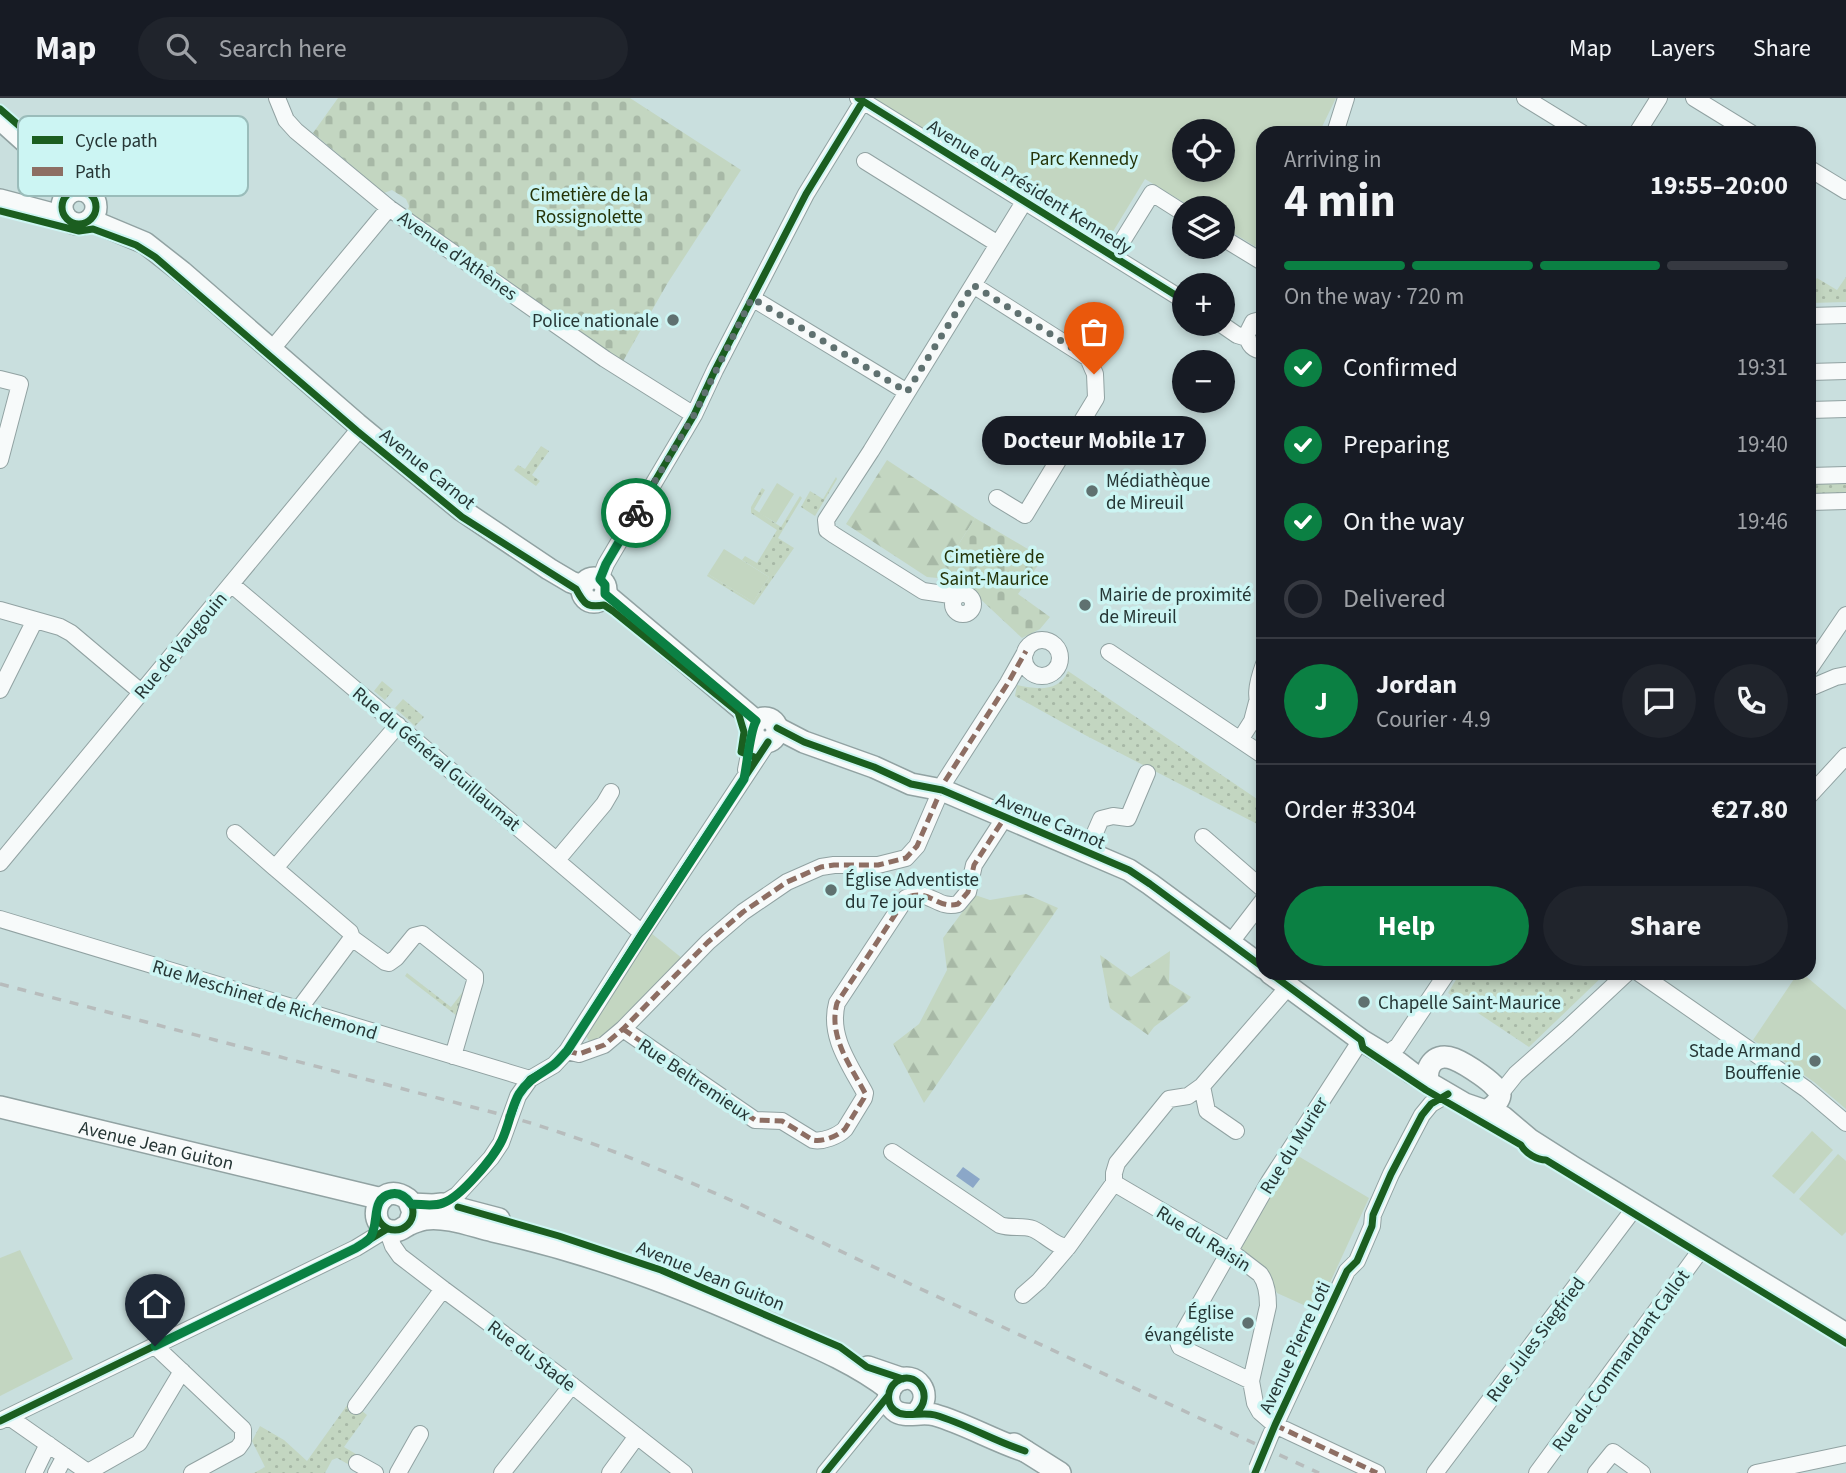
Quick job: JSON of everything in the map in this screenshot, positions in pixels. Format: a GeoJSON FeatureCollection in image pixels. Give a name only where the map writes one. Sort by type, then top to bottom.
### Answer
{"type":"FeatureCollection","features":[{"type":"Feature","properties":{"kind":"main road"},"geometry":{"type":"LineString","coordinates":[[0,119],[18,135]]}},
{"type":"Feature","properties":{"kind":"main road"},"geometry":{"type":"LineString","coordinates":[[69,196],[69,221],[74,223],[85,223],[93,215],[95,199],[92,196]]}},
{"type":"Feature","properties":{"kind":"main road"},"geometry":{"type":"LineString","coordinates":[[0,200],[53,214],[78,196]]}},
{"type":"Feature","properties":{"kind":"main road","name":"Avenue Carnot"},"geometry":{"type":"LineString","coordinates":[[93,215],[145,243],[460,509],[570,582],[596,587],[765,733],[804,742],[874,767],[911,784],[942,790],[1087,851],[1137,875],[1256,962]]}},
{"type":"Feature","properties":{"kind":"main road"},"geometry":{"type":"LineString","coordinates":[[1279,980],[1361,1040],[1392,1059],[1428,1074],[1448,1094],[1465,1104],[1496,1101]]}},
{"type":"Feature","properties":{"kind":"main road"},"geometry":{"type":"LineString","coordinates":[[1428,1074],[1437,1059],[1453,1059],[1496,1101],[1529,1139],[1846,1334]]}},
{"type":"Feature","properties":{"kind":"main road","name":"Avenue Jean Guiton"},"geometry":{"type":"LineString","coordinates":[[0,1107],[353,1192],[389,1219],[428,1219],[448,1206],[559,1236],[662,1270],[840,1347],[867,1367],[899,1398],[999,1443],[1025,1451]]}},
{"type":"Feature","properties":{"kind":"main road","name":"Avenue Jean Guiton"},"geometry":{"type":"LineString","coordinates":[[899,1398],[924,1403],[924,1391],[943,1408],[977,1419],[1060,1473]]}},
{"type":"Feature","properties":{"kind":"street","name":"Avenue d'Athènes"},"geometry":{"type":"LineString","coordinates":[[277,98],[286,120],[296,131],[389,208],[605,359],[694,415]]}},
{"type":"Feature","properties":{"kind":"street"},"geometry":{"type":"LineString","coordinates":[[1337,126],[1346,98]]}},
{"type":"Feature","properties":{"kind":"street"},"geometry":{"type":"LineString","coordinates":[[1525,98],[1571,126]]}},
{"type":"Feature","properties":{"kind":"street"},"geometry":{"type":"LineString","coordinates":[[1641,126],[1659,98]]}},
{"type":"Feature","properties":{"kind":"street"},"geometry":{"type":"LineString","coordinates":[[1695,98],[1740,126]]}},
{"type":"Feature","properties":{"kind":"street"},"geometry":{"type":"LineString","coordinates":[[596,587],[606,564],[694,415],[806,194],[860,100]]}},
{"type":"Feature","properties":{"kind":"street","name":"Avenue du Président Kennedy"},"geometry":{"type":"LineString","coordinates":[[860,100],[1172,293]]}},
{"type":"Feature","properties":{"kind":"street"},"geometry":{"type":"LineString","coordinates":[[865,161],[998,244]]}},
{"type":"Feature","properties":{"kind":"street"},"geometry":{"type":"LineString","coordinates":[[1816,173],[1846,191]]}},
{"type":"Feature","properties":{"kind":"street"},"geometry":{"type":"LineString","coordinates":[[1112,256],[1152,193],[1172,206]]}},
{"type":"Feature","properties":{"kind":"street"},"geometry":{"type":"LineString","coordinates":[[957,596],[923,591],[827,530],[827,520],[1024,202]]}},
{"type":"Feature","properties":{"kind":"street"},"geometry":{"type":"LineString","coordinates":[[272,349],[389,208]]}},
{"type":"Feature","properties":{"kind":"street"},"geometry":{"type":"LineString","coordinates":[[1235,245],[1256,258]]}},
{"type":"Feature","properties":{"kind":"street"},"geometry":{"type":"LineString","coordinates":[[973,285],[1088,358],[1094,374],[1096,398],[1025,515],[997,498]]}},
{"type":"Feature","properties":{"kind":"street"},"geometry":{"type":"LineString","coordinates":[[752,298],[907,392]]}},
{"type":"Feature","properties":{"kind":"street"},"geometry":{"type":"LineString","coordinates":[[1816,316],[1846,315]]}},
{"type":"Feature","properties":{"kind":"street"},"geometry":{"type":"LineString","coordinates":[[1254,328],[1256,349]]}},
{"type":"Feature","properties":{"kind":"street"},"geometry":{"type":"LineString","coordinates":[[1816,372],[1846,371]]}},
{"type":"Feature","properties":{"kind":"street"},"geometry":{"type":"LineString","coordinates":[[0,379],[20,384],[3,438],[0,460]]}},
{"type":"Feature","properties":{"kind":"street"},"geometry":{"type":"LineString","coordinates":[[1816,410],[1846,409]]}},
{"type":"Feature","properties":{"kind":"street","name":"Rue de Vaugouin"},"geometry":{"type":"LineString","coordinates":[[0,863],[360,427]]}},
{"type":"Feature","properties":{"kind":"street"},"geometry":{"type":"LineString","coordinates":[[1816,476],[1846,475]]}},
{"type":"Feature","properties":{"kind":"street"},"geometry":{"type":"LineString","coordinates":[[1816,504],[1846,501]]}},
{"type":"Feature","properties":{"kind":"street","name":"Rue du Général Guillaumat"},"geometry":{"type":"LineString","coordinates":[[231,584],[642,933]]}},
{"type":"Feature","properties":{"kind":"street"},"geometry":{"type":"LineString","coordinates":[[0,610],[60,627],[71,633],[141,692]]}},
{"type":"Feature","properties":{"kind":"street"},"geometry":{"type":"LineString","coordinates":[[1816,670],[1846,615]]}},
{"type":"Feature","properties":{"kind":"street"},"geometry":{"type":"LineString","coordinates":[[0,690],[35,620]]}},
{"type":"Feature","properties":{"kind":"street"},"geometry":{"type":"LineString","coordinates":[[567,1051],[579,1054],[604,1045],[708,942],[743,912],[787,882],[834,864],[878,865],[906,858],[917,846],[946,781],[1026,651]]}},
{"type":"Feature","properties":{"kind":"street"},"geometry":{"type":"LineString","coordinates":[[1110,652],[1256,751]]}},
{"type":"Feature","properties":{"kind":"street"},"geometry":{"type":"LineString","coordinates":[[1816,677],[1846,675]]}},
{"type":"Feature","properties":{"kind":"street"},"geometry":{"type":"LineString","coordinates":[[1245,743],[1256,716]]}},
{"type":"Feature","properties":{"kind":"street"},"geometry":{"type":"LineString","coordinates":[[275,867],[398,725]]}},
{"type":"Feature","properties":{"kind":"street"},"geometry":{"type":"LineString","coordinates":[[448,1206],[497,1149],[518,1096],[530,1079],[554,1065],[567,1051],[744,779],[765,733]]}},
{"type":"Feature","properties":{"kind":"street"},"geometry":{"type":"LineString","coordinates":[[1245,743],[1256,733]]}},
{"type":"Feature","properties":{"kind":"street"},"geometry":{"type":"LineString","coordinates":[[1816,788],[1846,756]]}},
{"type":"Feature","properties":{"kind":"street"},"geometry":{"type":"LineString","coordinates":[[1087,851],[1101,820],[1113,816],[1128,818],[1147,773]]}},
{"type":"Feature","properties":{"kind":"street"},"geometry":{"type":"LineString","coordinates":[[557,860],[611,792]]}},
{"type":"Feature","properties":{"kind":"street","name":"Rue Beltremieux"},"geometry":{"type":"LineString","coordinates":[[623,1029],[755,1120],[782,1121],[818,1141],[841,1133],[865,1093],[837,1040],[837,1003],[906,898],[919,894],[926,895],[944,906],[958,904],[968,892],[974,865],[1005,817]]}},
{"type":"Feature","properties":{"kind":"street"},"geometry":{"type":"LineString","coordinates":[[235,833],[349,932],[352,938],[385,962],[397,958],[414,936],[422,934],[475,976],[453,1056]]}},
{"type":"Feature","properties":{"kind":"street"},"geometry":{"type":"LineString","coordinates":[[1203,837],[1256,883]]}},
{"type":"Feature","properties":{"kind":"street"},"geometry":{"type":"LineString","coordinates":[[1231,943],[1256,910]]}},
{"type":"Feature","properties":{"kind":"street","name":"Rue Meschinet de Richemond"},"geometry":{"type":"LineString","coordinates":[[0,919],[530,1079]]}},
{"type":"Feature","properties":{"kind":"street"},"geometry":{"type":"LineString","coordinates":[[299,1009],[352,938]]}},
{"type":"Feature","properties":{"kind":"street"},"geometry":{"type":"LineString","coordinates":[[1392,1059],[1442,980]]}},
{"type":"Feature","properties":{"kind":"street"},"geometry":{"type":"LineString","coordinates":[[1496,1101],[1516,1074],[1618,980]]}},
{"type":"Feature","properties":{"kind":"street"},"geometry":{"type":"LineString","coordinates":[[1649,980],[1806,1089],[1846,1122]]}},
{"type":"Feature","properties":{"kind":"street"},"geometry":{"type":"LineString","coordinates":[[1023,1295],[1068,1247],[1114,1183],[1117,1163],[1169,1099],[1188,1096],[1202,1086],[1288,987]]}},
{"type":"Feature","properties":{"kind":"street","name":"Rue du Murier"},"geometry":{"type":"LineString","coordinates":[[1251,1381],[1180,1347],[1178,1342],[1276,1171],[1361,1040]]}},
{"type":"Feature","properties":{"kind":"street","name":"Avenue Pierre Loti"},"geometry":{"type":"LineString","coordinates":[[1422,1115],[1428,1074]]}},
{"type":"Feature","properties":{"kind":"street"},"geometry":{"type":"LineString","coordinates":[[1202,1086],[1207,1111],[1236,1131]]}},
{"type":"Feature","properties":{"kind":"street","name":"Avenue Pierre Loti"},"geometry":{"type":"LineString","coordinates":[[1256,1471],[1347,1271],[1357,1261],[1391,1174],[1422,1115],[1431,1104],[1448,1094]]}},
{"type":"Feature","properties":{"kind":"street"},"geometry":{"type":"LineString","coordinates":[[892,1153],[1000,1226],[1027,1227],[1062,1247],[1068,1247]]}},
{"type":"Feature","properties":{"kind":"street","name":"Rue du Raisin"},"geometry":{"type":"LineString","coordinates":[[1114,1183],[1230,1251],[1264,1279],[1268,1306],[1251,1381]]}},
{"type":"Feature","properties":{"kind":"street","name":"Rue Jules Siegfried"},"geometry":{"type":"LineString","coordinates":[[1435,1473],[1636,1206]]}},
{"type":"Feature","properties":{"kind":"street"},"geometry":{"type":"LineString","coordinates":[[4,1419],[356,1248],[389,1219]]}},
{"type":"Feature","properties":{"kind":"street","name":"Rue du Stade"},"geometry":{"type":"LineString","coordinates":[[389,1219],[393,1246],[400,1256],[684,1473]]}},
{"type":"Feature","properties":{"kind":"street","name":"Rue du Commandant Callot"},"geometry":{"type":"LineString","coordinates":[[1536,1473],[1703,1247]]}},
{"type":"Feature","properties":{"kind":"street"},"geometry":{"type":"LineString","coordinates":[[356,1406],[443,1289]]}},
{"type":"Feature","properties":{"kind":"street"},"geometry":{"type":"LineString","coordinates":[[155,1346],[243,1429],[243,1441],[238,1448],[192,1473]]}},
{"type":"Feature","properties":{"kind":"street"},"geometry":{"type":"LineString","coordinates":[[4,1419],[89,1472],[139,1443],[183,1371]]}},
{"type":"Feature","properties":{"kind":"street"},"geometry":{"type":"LineString","coordinates":[[1251,1381],[1255,1403],[1273,1430],[1377,1473]]}},
{"type":"Feature","properties":{"kind":"street"},"geometry":{"type":"LineString","coordinates":[[502,1473],[572,1385]]}},
{"type":"Feature","properties":{"kind":"street"},"geometry":{"type":"LineString","coordinates":[[825,1473],[870,1419],[899,1398]]}},
{"type":"Feature","properties":{"kind":"street"},"geometry":{"type":"LineString","coordinates":[[398,1473],[420,1434]]}},
{"type":"Feature","properties":{"kind":"street"},"geometry":{"type":"LineString","coordinates":[[610,1473],[637,1436]]}},
{"type":"Feature","properties":{"kind":"street"},"geometry":{"type":"LineString","coordinates":[[34,1473],[48,1444]]}},
{"type":"Feature","properties":{"kind":"street"},"geometry":{"type":"LineString","coordinates":[[1596,1473],[1613,1452],[1642,1473]]}},
{"type":"Feature","properties":{"kind":"street"},"geometry":{"type":"LineString","coordinates":[[1756,1473],[1846,1454]]}},
{"type":"Feature","properties":{"kind":"street"},"geometry":{"type":"LineString","coordinates":[[56,1473],[65,1456]]}},
{"type":"Feature","properties":{"kind":"street"},"geometry":{"type":"LineString","coordinates":[[357,1463],[376,1473]]}},
{"type":"Feature","properties":{"kind":"green space","name":"Cimetière de la Rossignolette"},"geometry":{"type":"Polygon","coordinates":[[[338,98],[630,98],[741,170],[667,284],[622,363],[478,259],[407,212],[409,206],[406,199],[392,190],[384,193],[313,133],[338,98]]]}},
{"type":"Feature","properties":{"kind":"green space","name":"Parc Kennedy"},"geometry":{"type":"Polygon","coordinates":[[[872,98],[1336,98],[1322,126],[1256,126],[1256,247],[1235,234],[1235,196],[1173,196],[1145,179],[1106,243],[872,98]]]}},
{"type":"Feature","properties":{"kind":"green space"},"geometry":{"type":"Polygon","coordinates":[[[1846,277],[1846,302],[1816,303],[1817,278],[1837,290],[1846,277]]]}},
{"type":"Feature","properties":{"kind":"green space"},"geometry":{"type":"Polygon","coordinates":[[[541,446],[549,451],[532,475],[540,481],[536,486],[514,470],[518,465],[525,469],[541,446]]]}},
{"type":"Feature","properties":{"kind":"green space"},"geometry":{"type":"Polygon","coordinates":[[[887,460],[975,518],[945,566],[958,580],[927,577],[846,524],[887,460]]]}},
{"type":"Feature","properties":{"kind":"green space"},"geometry":{"type":"Polygon","coordinates":[[[836,477],[815,516],[801,507],[810,491],[823,499],[836,477]]]}},
{"type":"Feature","properties":{"kind":"green space"},"geometry":{"type":"Polygon","coordinates":[[[777,483],[794,494],[776,523],[759,513],[777,483]]]}},
{"type":"Feature","properties":{"kind":"green space"},"geometry":{"type":"Polygon","coordinates":[[[1846,483],[1846,498],[1816,498],[1816,484],[1846,483]]]}},
{"type":"Feature","properties":{"kind":"green space"},"geometry":{"type":"Polygon","coordinates":[[[762,488],[765,490],[754,509],[781,527],[800,496],[802,498],[778,538],[794,548],[754,605],[707,576],[708,574],[753,602],[769,577],[742,560],[745,556],[757,563],[777,530],[751,513],[751,507],[762,488]]]}},
{"type":"Feature","properties":{"kind":"green space","name":"Cimetière de Saint-Maurice"},"geometry":{"type":"Polygon","coordinates":[[[975,518],[1043,558],[1018,594],[1050,617],[1040,629],[1022,638],[945,566],[975,518]]]}},
{"type":"Feature","properties":{"kind":"green space"},"geometry":{"type":"Polygon","coordinates":[[[724,549],[769,577],[753,602],[708,574],[724,549]]]}},
{"type":"Feature","properties":{"kind":"green space"},"geometry":{"type":"Polygon","coordinates":[[[1068,671],[1256,798],[1256,823],[1015,696],[1017,685],[1046,688],[1064,678],[1068,671]]]}},
{"type":"Feature","properties":{"kind":"green space"},"geometry":{"type":"Polygon","coordinates":[[[382,681],[393,690],[385,700],[374,691],[382,681]]]}},
{"type":"Feature","properties":{"kind":"green space"},"geometry":{"type":"Polygon","coordinates":[[[403,699],[424,717],[415,726],[395,708],[403,699]]]}},
{"type":"Feature","properties":{"kind":"green space"},"geometry":{"type":"Polygon","coordinates":[[[1026,894],[1058,908],[924,1103],[893,1044],[919,1024],[947,970],[943,938],[975,895],[990,900],[1026,894]]]}},
{"type":"Feature","properties":{"kind":"green space"},"geometry":{"type":"Polygon","coordinates":[[[651,933],[683,959],[604,1038],[590,1043],[586,1036],[651,933]]]}},
{"type":"Feature","properties":{"kind":"green space"},"geometry":{"type":"Polygon","coordinates":[[[1170,951],[1169,983],[1191,997],[1148,1035],[1110,1008],[1100,955],[1131,977],[1170,951]]]}},
{"type":"Feature","properties":{"kind":"green space"},"geometry":{"type":"Polygon","coordinates":[[[407,973],[451,1007],[465,989],[457,1016],[405,976],[407,973]]]}},
{"type":"Feature","properties":{"kind":"green space"},"geometry":{"type":"Polygon","coordinates":[[[1456,980],[1599,980],[1529,1047],[1448,993],[1456,980]]]}},
{"type":"Feature","properties":{"kind":"green space","name":"Stade Armand Bouffenie"},"geometry":{"type":"Polygon","coordinates":[[[1793,980],[1810,980],[1846,1010],[1846,1109],[1814,1082],[1753,1040],[1793,980]]]}},
{"type":"Feature","properties":{"kind":"green space"},"geometry":{"type":"Polygon","coordinates":[[[1812,1131],[1833,1150],[1794,1194],[1772,1176],[1812,1131]]]}},
{"type":"Feature","properties":{"kind":"green space"},"geometry":{"type":"Polygon","coordinates":[[[1293,1153],[1369,1198],[1317,1311],[1277,1293],[1270,1279],[1241,1251],[1241,1244],[1293,1153]]]}},
{"type":"Feature","properties":{"kind":"green space"},"geometry":{"type":"Polygon","coordinates":[[[1838,1154],[1846,1161],[1846,1232],[1842,1236],[1799,1199],[1838,1154]]]}},
{"type":"Feature","properties":{"kind":"green space"},"geometry":{"type":"Polygon","coordinates":[[[20,1250],[73,1359],[0,1396],[0,1258],[20,1250]]]}},
{"type":"Feature","properties":{"kind":"green space"},"geometry":{"type":"Polygon","coordinates":[[[350,1401],[367,1415],[344,1447],[361,1457],[355,1468],[337,1458],[332,1460],[325,1473],[254,1473],[265,1467],[252,1441],[260,1426],[284,1440],[307,1461],[350,1401]]]}},
{"type":"Feature","properties":{"kind":"water"},"geometry":{"type":"Polygon","coordinates":[[[963,1167],[980,1179],[973,1188],[956,1176],[963,1167]]]}},
{"type":"Feature","properties":{"kind":"railway"},"geometry":{"type":"LineString","coordinates":[[0,984],[507,1116],[607,1149],[751,1209],[1319,1473]]}},
{"type":"Feature","properties":{"kind":"marked path"},"geometry":{"type":"LineString","coordinates":[[567,1051],[579,1054],[604,1045],[708,942],[743,912],[787,882],[821,867],[878,865],[906,858],[917,846],[945,781],[1026,651]]}},
{"type":"Feature","properties":{"kind":"marked path"},"geometry":{"type":"LineString","coordinates":[[623,1029],[755,1120],[782,1121],[813,1140],[838,1134],[845,1129],[865,1093],[838,1039],[835,1027],[837,1003],[906,898],[921,895],[944,904],[958,904],[968,892],[974,865],[1005,817]]}},
{"type":"Feature","properties":{"kind":"marked path"},"geometry":{"type":"LineString","coordinates":[[1275,1425],[1377,1473]]}},
{"type":"Feature","properties":{"kind":"cycle path"},"geometry":{"type":"LineString","coordinates":[[858,98],[1172,293]]}},
{"type":"Feature","properties":{"kind":"cycle path"},"geometry":{"type":"LineString","coordinates":[[600,579],[606,564],[694,415],[806,194],[863,101]]}},
{"type":"Feature","properties":{"kind":"cycle path"},"geometry":{"type":"LineString","coordinates":[[0,109],[18,125]]}},
{"type":"Feature","properties":{"kind":"cycle path"},"geometry":{"type":"LineString","coordinates":[[66,196],[63,200],[63,214],[72,223],[86,223],[95,214],[96,207]]}},
{"type":"Feature","properties":{"kind":"cycle path"},"geometry":{"type":"LineString","coordinates":[[92,196],[96,207]]}},
{"type":"Feature","properties":{"kind":"cycle path"},"geometry":{"type":"LineString","coordinates":[[0,211],[79,231],[93,229],[136,245],[155,257],[357,431],[462,517],[576,589],[587,604],[604,605],[613,611],[738,712],[744,732],[741,752],[757,758]]}},
{"type":"Feature","properties":{"kind":"cycle path"},"geometry":{"type":"LineString","coordinates":[[777,728],[804,742],[874,767],[911,784],[942,790],[1129,870],[1256,962]]}},
{"type":"Feature","properties":{"kind":"cycle path"},"geometry":{"type":"LineString","coordinates":[[512,1113],[518,1096],[530,1079],[554,1065],[567,1051],[768,742]]}},
{"type":"Feature","properties":{"kind":"cycle path"},"geometry":{"type":"LineString","coordinates":[[1280,980],[1361,1040],[1363,1048],[1426,1090],[1846,1343]]}},
{"type":"Feature","properties":{"kind":"cycle path"},"geometry":{"type":"LineString","coordinates":[[1255,1473],[1347,1271],[1357,1261],[1391,1174],[1422,1115],[1431,1104],[1448,1094]]}},
{"type":"Feature","properties":{"kind":"cycle path"},"geometry":{"type":"LineString","coordinates":[[395,1194],[408,1199],[413,1212],[408,1225],[395,1230],[382,1225],[377,1212],[382,1199],[395,1194]]}},
{"type":"Feature","properties":{"kind":"cycle path"},"geometry":{"type":"LineString","coordinates":[[458,1207],[559,1236],[661,1270],[840,1347],[867,1367],[903,1379]]}},
{"type":"Feature","properties":{"kind":"cycle path"},"geometry":{"type":"LineString","coordinates":[[0,1421],[356,1248],[387,1229]]}},
{"type":"Feature","properties":{"kind":"cycle path"},"geometry":{"type":"LineString","coordinates":[[916,1413],[924,1399],[921,1386],[910,1378],[896,1382],[889,1392],[889,1400],[891,1407],[898,1413],[935,1415],[1025,1451]]}},
{"type":"Feature","properties":{"kind":"cycle path"},"geometry":{"type":"LineString","coordinates":[[825,1473],[888,1396]]}},
{"type":"Feature","properties":{"kind":"way so far"},"geometry":{"type":"LineString","coordinates":[[636,513],[694,415],[752,298],[907,392],[973,285],[1088,358],[1094,374]]}},
{"type":"Feature","properties":{"kind":"place","name":"Police nationale"},"geometry":{"type":"Point","coordinates":[673,320]}},
{"type":"Feature","properties":{"kind":"place","name":"Docteur Mobile 17"},"geometry":{"type":"Point","coordinates":[1094,374]}},
{"type":"Feature","properties":{"kind":"place","name":"Médiathèque de Mireuil"},"geometry":{"type":"Point","coordinates":[1092,491]}},
{"type":"Feature","properties":{"kind":"place","name":"Mairie de proximité de Mireuil"},"geometry":{"type":"Point","coordinates":[1085,605]}},
{"type":"Feature","properties":{"kind":"place","name":"Église Adventiste du 7e jour"},"geometry":{"type":"Point","coordinates":[831,890]}},
{"type":"Feature","properties":{"kind":"place","name":"Chapelle Saint-Maurice"},"geometry":{"type":"Point","coordinates":[1364,1002]}},
{"type":"Feature","properties":{"kind":"place","name":"Stade Armand Bouffenie"},"geometry":{"type":"Point","coordinates":[1815,1061]}},
{"type":"Feature","properties":{"kind":"place","name":"Église évangéliste"},"geometry":{"type":"Point","coordinates":[1248,1323]}},
{"type":"Feature","properties":{"kind":"route"},"geometry":{"type":"LineString","coordinates":[[155,1346],[356,1248],[370,1238],[377,1217],[377,1207],[387,1195],[398,1194],[408,1199],[411,1204],[433,1205],[442,1204],[457,1195],[501,1143],[515,1102],[530,1079],[554,1065],[567,1051],[744,779],[756,721],[605,594],[605,585],[600,579],[636,513]]}}]}
